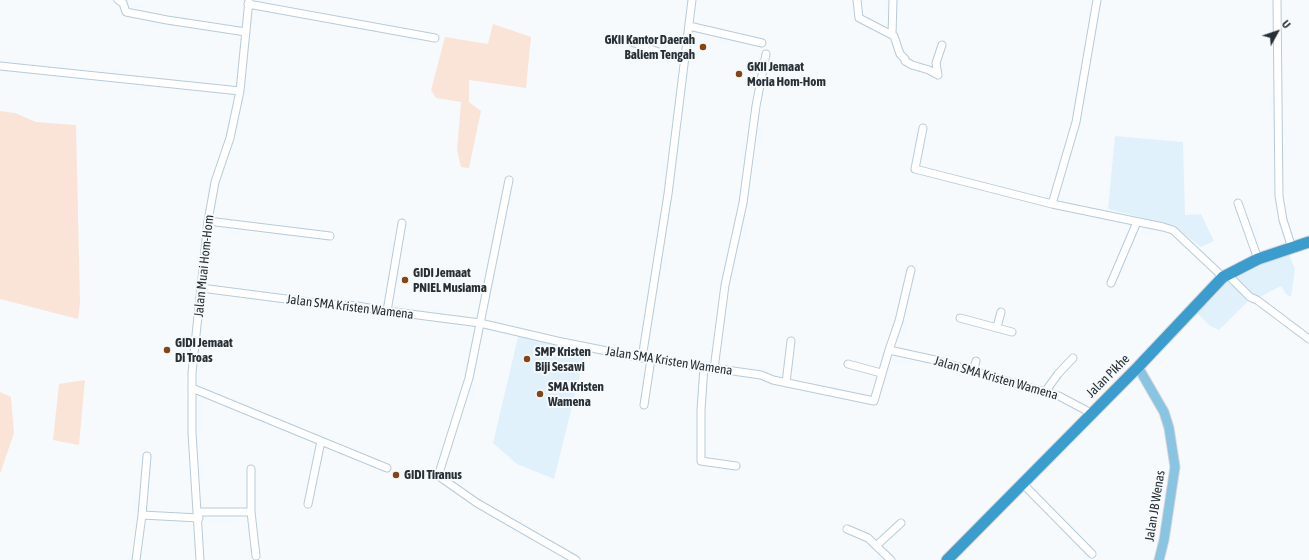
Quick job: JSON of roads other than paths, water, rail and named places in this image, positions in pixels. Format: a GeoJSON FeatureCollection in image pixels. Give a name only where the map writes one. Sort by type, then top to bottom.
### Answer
{"type":"FeatureCollection","features":[{"type":"Feature","properties":{"kind":"highway","name":"Jalan Pikhe"},"geometry":{"type":"LineString","coordinates":[[947,560],[1135,369],[1225,275],[1258,259],[1309,242]]}},
{"type":"Feature","properties":{"kind":"main road","name":"Jalan JB Wenas"},"geometry":{"type":"LineString","coordinates":[[1135,369],[1159,415],[1170,468],[1159,560]]}},
{"type":"Feature","properties":{"kind":"main road","name":"Jalan JB Wenas"},"geometry":{"type":"LineString","coordinates":[[1153,560],[1162,539]]}},
{"type":"Feature","properties":{"kind":"street"},"geometry":{"type":"LineString","coordinates":[[118,0],[123,3],[126,12],[246,32]]}},
{"type":"Feature","properties":{"kind":"street"},"geometry":{"type":"LineString","coordinates":[[642,358],[668,194],[692,0]]}},
{"type":"Feature","properties":{"kind":"street"},"geometry":{"type":"LineString","coordinates":[[857,0],[859,18],[892,35]]}},
{"type":"Feature","properties":{"kind":"street"},"geometry":{"type":"LineString","coordinates":[[893,0],[892,35],[900,54],[905,61],[938,75],[936,63],[942,45]]}},
{"type":"Feature","properties":{"kind":"street"},"geometry":{"type":"LineString","coordinates":[[1052,204],[1076,122],[1097,0]]}},
{"type":"Feature","properties":{"kind":"street"},"geometry":{"type":"LineString","coordinates":[[1277,0],[1279,196],[1283,220],[1292,248]]}},
{"type":"Feature","properties":{"kind":"street"},"geometry":{"type":"LineString","coordinates":[[249,2],[435,38]]}},
{"type":"Feature","properties":{"kind":"street","name":"Jalan Muai Hom-Hom"},"geometry":{"type":"LineString","coordinates":[[200,560],[199,515],[192,433],[192,388],[208,221],[215,182],[230,138],[240,91],[249,2]]}},
{"type":"Feature","properties":{"kind":"street"},"geometry":{"type":"LineString","coordinates":[[689,26],[762,43]]}},
{"type":"Feature","properties":{"kind":"street"},"geometry":{"type":"LineString","coordinates":[[629,41],[661,53],[685,59]]}},
{"type":"Feature","properties":{"kind":"street"},"geometry":{"type":"LineString","coordinates":[[714,368],[725,285],[743,203],[756,106],[766,54]]}},
{"type":"Feature","properties":{"kind":"street"},"geometry":{"type":"LineString","coordinates":[[0,66],[240,91]]}},
{"type":"Feature","properties":{"kind":"street"},"geometry":{"type":"LineString","coordinates":[[923,128],[915,169],[1052,204],[1173,230],[1250,298],[1257,300],[1309,339]]}},
{"type":"Feature","properties":{"kind":"street"},"geometry":{"type":"LineString","coordinates":[[508,180],[469,378],[440,470],[440,477],[477,503],[576,560]]}},
{"type":"Feature","properties":{"kind":"street"},"geometry":{"type":"LineString","coordinates":[[1238,203],[1258,259]]}},
{"type":"Feature","properties":{"kind":"street"},"geometry":{"type":"LineString","coordinates":[[208,221],[330,236]]}},
{"type":"Feature","properties":{"kind":"street"},"geometry":{"type":"LineString","coordinates":[[1111,283],[1137,222]]}},
{"type":"Feature","properties":{"kind":"street"},"geometry":{"type":"LineString","coordinates":[[387,311],[402,223]]}},
{"type":"Feature","properties":{"kind":"street"},"geometry":{"type":"LineString","coordinates":[[889,350],[899,321],[911,270]]}},
{"type":"Feature","properties":{"kind":"street","name":"Jalan SMA Kristen Wamena"},"geometry":{"type":"LineString","coordinates":[[201,288],[317,303],[357,306],[480,323],[557,341],[642,358],[761,375],[786,383],[874,401],[889,350],[973,371],[1059,396],[1091,413]]}},
{"type":"Feature","properties":{"kind":"street"},"geometry":{"type":"LineString","coordinates":[[997,327],[1001,312]]}},
{"type":"Feature","properties":{"kind":"street"},"geometry":{"type":"LineString","coordinates":[[960,318],[1012,332]]}},
{"type":"Feature","properties":{"kind":"street"},"geometry":{"type":"LineString","coordinates":[[786,383],[791,341]]}},
{"type":"Feature","properties":{"kind":"street"},"geometry":{"type":"LineString","coordinates":[[1044,392],[1073,358]]}},
{"type":"Feature","properties":{"kind":"street"},"geometry":{"type":"LineString","coordinates":[[644,405],[651,359]]}},
{"type":"Feature","properties":{"kind":"street"},"geometry":{"type":"LineString","coordinates":[[973,371],[976,361]]}},
{"type":"Feature","properties":{"kind":"street"},"geometry":{"type":"LineString","coordinates":[[848,364],[882,374]]}},
{"type":"Feature","properties":{"kind":"street"},"geometry":{"type":"LineString","coordinates":[[704,367],[701,410],[701,461],[736,466]]}},
{"type":"Feature","properties":{"kind":"street"},"geometry":{"type":"LineString","coordinates":[[192,388],[387,468]]}},
{"type":"Feature","properties":{"kind":"street"},"geometry":{"type":"LineString","coordinates":[[308,504],[321,441]]}},
{"type":"Feature","properties":{"kind":"street"},"geometry":{"type":"LineString","coordinates":[[136,560],[142,515],[147,456]]}},
{"type":"Feature","properties":{"kind":"street"},"geometry":{"type":"LineString","coordinates":[[250,469],[251,512],[256,556]]}},
{"type":"Feature","properties":{"kind":"street"},"geometry":{"type":"LineString","coordinates":[[1022,483],[1092,554]]}},
{"type":"Feature","properties":{"kind":"street"},"geometry":{"type":"LineString","coordinates":[[142,515],[199,515],[251,512]]}},
{"type":"Feature","properties":{"kind":"street"},"geometry":{"type":"LineString","coordinates":[[877,545],[902,523]]}},
{"type":"Feature","properties":{"kind":"street"},"geometry":{"type":"LineString","coordinates":[[848,529],[868,538],[891,560]]}},
{"type":"Feature","properties":{"kind":"place","name":"GKII Kantor Daerah Baliem Tengah"},"geometry":{"type":"Point","coordinates":[703,47]}},
{"type":"Feature","properties":{"kind":"place","name":"GKII Jemaat Moria Hom-Hom"},"geometry":{"type":"Point","coordinates":[739,74]}},
{"type":"Feature","properties":{"kind":"place","name":"GIDI Jemaat PNIEL Musiama"},"geometry":{"type":"Point","coordinates":[405,280]}},
{"type":"Feature","properties":{"kind":"place","name":"GIDI Jemaat Di Troas"},"geometry":{"type":"Point","coordinates":[167,350]}},
{"type":"Feature","properties":{"kind":"place","name":"SMP Kristen Biji Sesawi"},"geometry":{"type":"Point","coordinates":[527,359]}},
{"type":"Feature","properties":{"kind":"place","name":"SMA Kristen Wamena"},"geometry":{"type":"Point","coordinates":[540,394]}},
{"type":"Feature","properties":{"kind":"place","name":"GIDI Tiranus"},"geometry":{"type":"Point","coordinates":[396,475]}}]}
